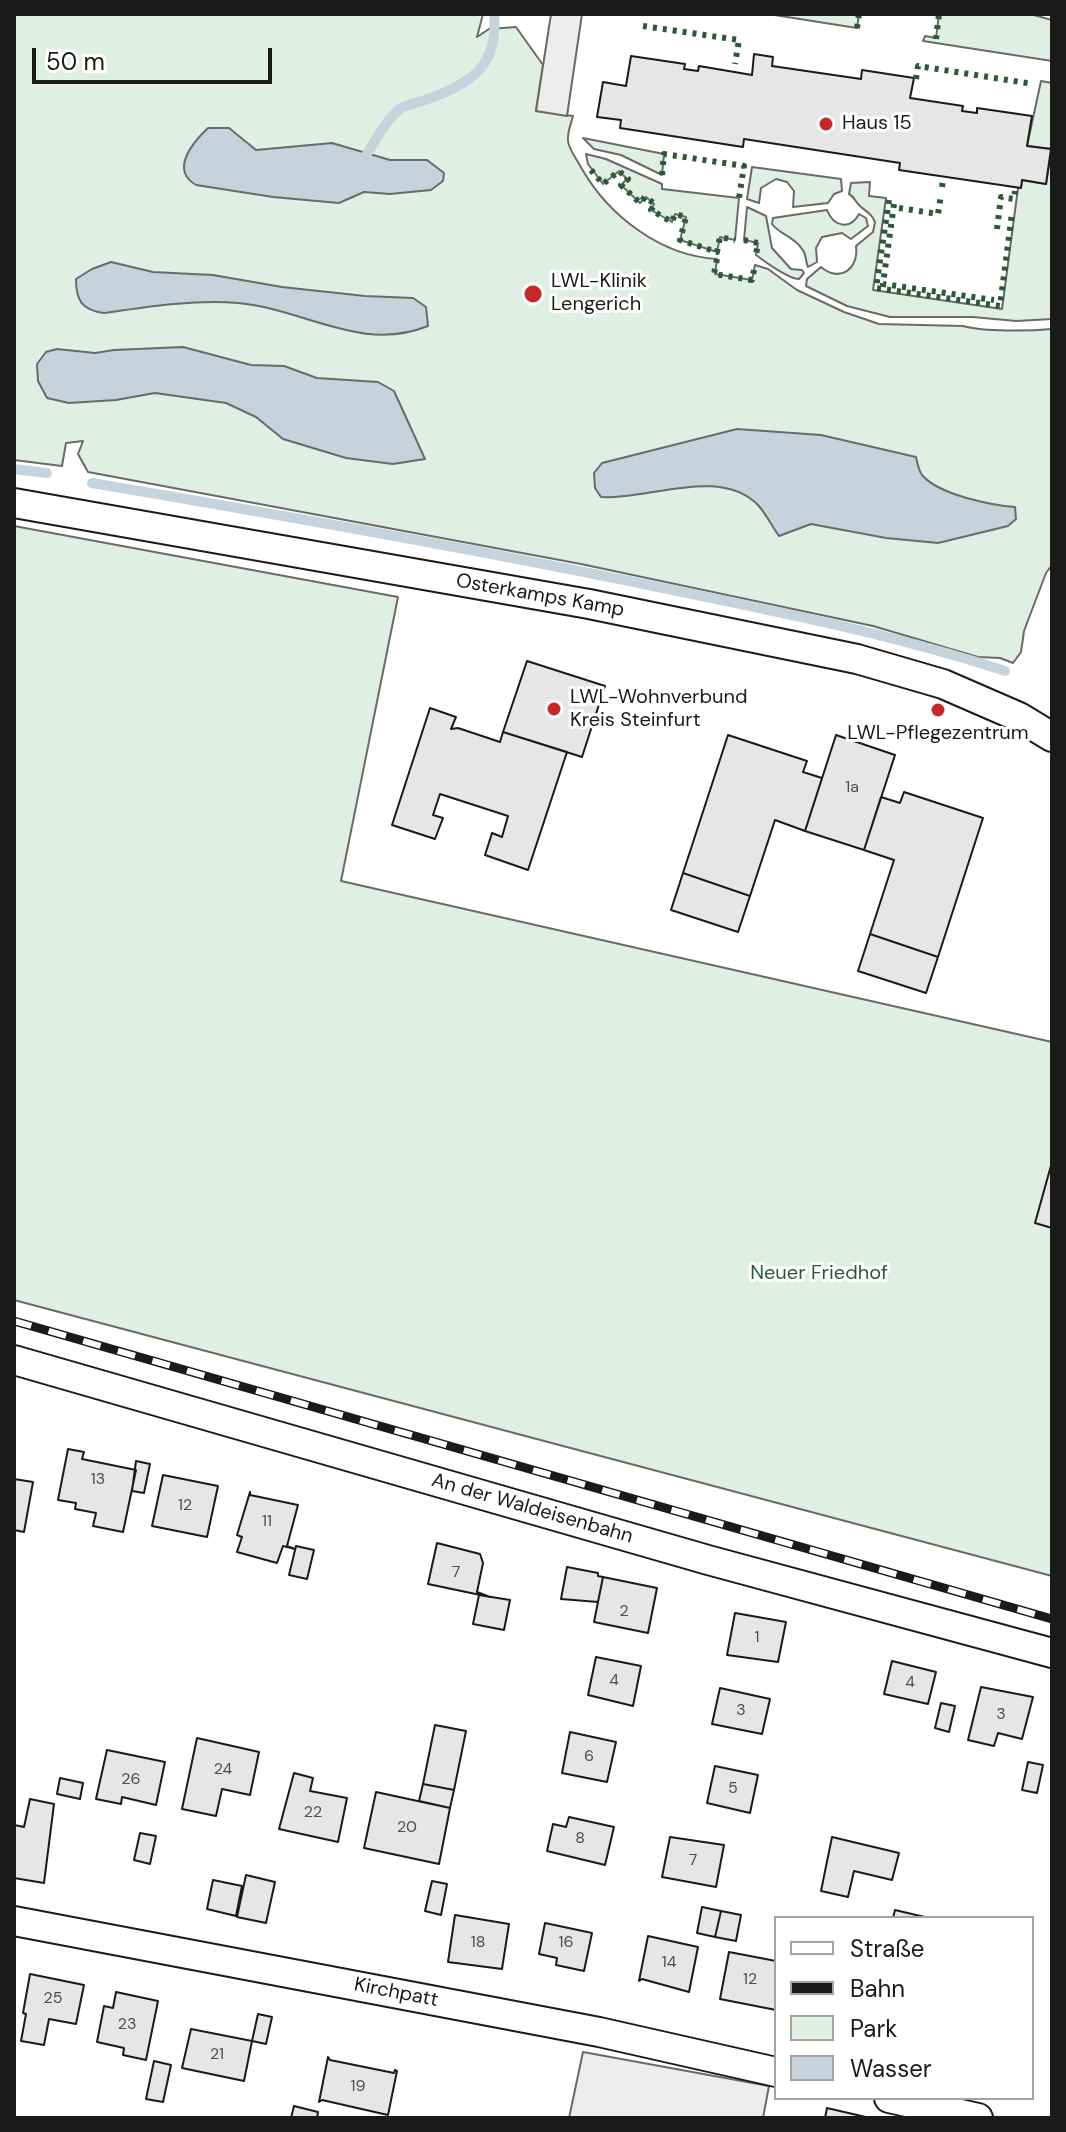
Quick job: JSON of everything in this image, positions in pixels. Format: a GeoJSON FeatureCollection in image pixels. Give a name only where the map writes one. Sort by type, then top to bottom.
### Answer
{"type":"FeatureCollection","features":[{"type":"Feature","properties":{"kind":"street","name":"Osterkamps Kamp"},"geometry":{"type":"LineString","coordinates":[[14,503],[589,604],[857,659],[943,684],[1019,717],[1052,737]]}},
{"type":"Feature","properties":{"kind":"street","name":"An der Waldeisenbahn"},"geometry":{"type":"LineString","coordinates":[[14,1360],[708,1560],[1052,1653]]}},
{"type":"Feature","properties":{"kind":"street","name":"Kirchpatt"},"geometry":{"type":"LineString","coordinates":[[14,1921],[599,2032],[774,2072]]}},
{"type":"Feature","properties":{"kind":"street"},"geometry":{"type":"LineString","coordinates":[[898,2100],[978,2118]]}},
{"type":"Feature","properties":{"kind":"green space","name":"LWL-Klinik Lengerich"},"geometry":{"type":"Polygon","coordinates":[[[14,14],[483,14],[477,37],[489,29],[516,27],[543,65],[536,111],[573,116],[568,135],[570,148],[593,186],[622,217],[657,242],[696,256],[717,259],[715,274],[752,280],[755,265],[768,269],[797,290],[879,324],[1052,329],[1052,565],[1024,631],[1021,652],[1013,663],[1000,658],[978,657],[873,626],[581,564],[88,472],[78,454],[83,441],[66,443],[62,466],[14,460],[14,14]]]}},
{"type":"Feature","properties":{"kind":"green space"},"geometry":{"type":"Polygon","coordinates":[[[768,14],[859,14],[857,28],[768,14]]]}},
{"type":"Feature","properties":{"kind":"green space"},"geometry":{"type":"Polygon","coordinates":[[[939,14],[1030,14],[1052,20],[1052,61],[923,41],[925,36],[936,38],[939,14]]]}},
{"type":"Feature","properties":{"kind":"green space"},"geometry":{"type":"Polygon","coordinates":[[[1041,81],[1052,83],[1052,149],[1027,146],[1041,81]]]}},
{"type":"Feature","properties":{"kind":"green space"},"geometry":{"type":"Polygon","coordinates":[[[583,138],[664,154],[662,175],[621,155],[594,149],[583,138]]]}},
{"type":"Feature","properties":{"kind":"green space"},"geometry":{"type":"Polygon","coordinates":[[[586,154],[606,159],[662,184],[662,189],[739,198],[735,240],[720,237],[717,252],[680,240],[686,217],[675,214],[672,222],[651,210],[654,204],[646,197],[640,203],[621,185],[627,179],[619,171],[603,184],[588,164],[586,154]]]}},
{"type":"Feature","properties":{"kind":"green space"},"geometry":{"type":"Polygon","coordinates":[[[1050,159],[1052,319],[1016,321],[973,317],[890,317],[847,306],[806,286],[807,279],[821,267],[835,274],[847,271],[854,261],[856,246],[873,232],[875,222],[870,214],[849,194],[851,183],[870,182],[869,196],[886,198],[873,290],[1002,309],[1018,188],[1021,188],[1022,180],[1046,184],[1050,159]]]}},
{"type":"Feature","properties":{"kind":"green space"},"geometry":{"type":"Polygon","coordinates":[[[752,167],[841,179],[842,191],[834,194],[828,203],[793,207],[794,191],[787,182],[776,179],[761,188],[759,203],[747,199],[752,167]]]}},
{"type":"Feature","properties":{"kind":"green space"},"geometry":{"type":"Polygon","coordinates":[[[747,207],[766,216],[772,248],[791,269],[802,270],[804,273],[799,279],[783,273],[756,255],[758,243],[744,240],[747,207]]]}},
{"type":"Feature","properties":{"kind":"green space"},"geometry":{"type":"Polygon","coordinates":[[[827,210],[837,223],[851,223],[859,214],[866,218],[868,226],[851,239],[842,233],[822,237],[816,248],[817,262],[808,267],[802,249],[775,228],[773,218],[827,210]]]}},
{"type":"Feature","properties":{"kind":"green space","name":"Neuer Friedhof"},"geometry":{"type":"Polygon","coordinates":[[[14,526],[398,597],[341,881],[1052,1042],[1052,1576],[14,1300],[14,526]]]}},
{"type":"Feature","properties":{"kind":"shaded area"},"geometry":{"type":"Polygon","coordinates":[[[551,14],[582,14],[567,116],[536,111],[551,14]]]}},
{"type":"Feature","properties":{"kind":"shaded area"},"geometry":{"type":"Polygon","coordinates":[[[583,2052],[769,2086],[763,2118],[569,2118],[583,2052]]]}},
{"type":"Feature","properties":{"kind":"water"},"geometry":{"type":"Polygon","coordinates":[[[208,128],[229,128],[256,150],[332,143],[390,160],[427,160],[444,173],[443,181],[431,190],[390,194],[364,192],[339,203],[196,185],[188,179],[184,164],[190,149],[208,128]]]}},
{"type":"Feature","properties":{"kind":"water"},"geometry":{"type":"Polygon","coordinates":[[[111,262],[153,272],[213,275],[282,287],[413,298],[426,307],[428,326],[379,335],[333,327],[263,307],[222,302],[171,304],[104,313],[90,310],[79,299],[76,279],[111,262]]]}},
{"type":"Feature","properties":{"kind":"water"},"geometry":{"type":"Polygon","coordinates":[[[183,347],[251,365],[284,366],[317,378],[378,382],[394,391],[425,459],[393,464],[346,458],[283,439],[256,417],[226,403],[155,393],[116,400],[69,403],[47,398],[38,381],[37,364],[46,352],[57,349],[95,353],[183,347]]]}},
{"type":"Feature","properties":{"kind":"water"},"geometry":{"type":"Polygon","coordinates":[[[737,429],[821,435],[916,457],[921,473],[930,482],[966,498],[1015,507],[1016,519],[1008,526],[938,543],[886,538],[811,524],[779,536],[758,505],[742,494],[724,488],[704,486],[601,497],[595,488],[594,473],[602,463],[737,429]]]}},
{"type":"Feature","properties":{"kind":"building","name":"Haus 15"},"geometry":{"type":"Polygon","coordinates":[[[754,54],[773,57],[772,66],[861,79],[862,70],[914,78],[910,98],[963,106],[962,111],[977,113],[977,108],[1032,116],[1027,146],[1051,149],[1046,184],[1022,180],[1021,188],[899,170],[900,163],[744,139],[743,147],[620,128],[621,120],[597,117],[603,82],[626,86],[631,56],[685,64],[684,69],[698,71],[699,66],[752,75],[754,54]]]}},
{"type":"Feature","properties":{"kind":"building","name":"LWL-Wohnverbund Kreis Steinfurt"},"geometry":{"type":"Polygon","coordinates":[[[527,661],[605,686],[582,757],[503,732],[527,661]]]}},
{"type":"Feature","properties":{"kind":"building"},"geometry":{"type":"Polygon","coordinates":[[[430,708],[456,717],[451,729],[458,728],[500,742],[503,732],[567,752],[528,870],[485,855],[492,833],[502,837],[508,816],[440,794],[433,815],[443,818],[435,839],[392,825],[430,708]]]}},
{"type":"Feature","properties":{"kind":"building"},"geometry":{"type":"Polygon","coordinates":[[[728,735],[807,761],[803,772],[822,778],[805,831],[775,820],[750,896],[683,873],[728,735]]]}},
{"type":"Feature","properties":{"kind":"building"},"geometry":{"type":"Polygon","coordinates":[[[836,735],[895,755],[864,850],[805,831],[836,735]]]}},
{"type":"Feature","properties":{"kind":"building"},"geometry":{"type":"Polygon","coordinates":[[[904,792],[983,818],[938,957],[870,934],[894,860],[864,850],[881,797],[900,803],[904,792]]]}},
{"type":"Feature","properties":{"kind":"building"},"geometry":{"type":"Polygon","coordinates":[[[683,873],[750,896],[738,932],[671,910],[683,873]]]}},
{"type":"Feature","properties":{"kind":"building"},"geometry":{"type":"Polygon","coordinates":[[[870,934],[938,957],[926,993],[858,971],[870,934]]]}},
{"type":"Feature","properties":{"kind":"building"},"geometry":{"type":"Polygon","coordinates":[[[1052,1162],[1052,1228],[1035,1223],[1052,1162]]]}},
{"type":"Feature","properties":{"kind":"building"},"geometry":{"type":"Polygon","coordinates":[[[68,1449],[84,1452],[82,1459],[136,1470],[123,1532],[93,1526],[96,1513],[75,1509],[76,1503],[58,1500],[68,1449]]]}},
{"type":"Feature","properties":{"kind":"building"},"geometry":{"type":"Polygon","coordinates":[[[136,1461],[150,1464],[144,1493],[132,1491],[136,1461]]]}},
{"type":"Feature","properties":{"kind":"building"},"geometry":{"type":"Polygon","coordinates":[[[163,1475],[218,1486],[207,1537],[152,1526],[163,1475]]]}},
{"type":"Feature","properties":{"kind":"building"},"geometry":{"type":"Polygon","coordinates":[[[14,1479],[33,1482],[24,1532],[14,1530],[14,1479]]]}},
{"type":"Feature","properties":{"kind":"building"},"geometry":{"type":"Polygon","coordinates":[[[250,1492],[250,1495],[298,1505],[287,1546],[295,1549],[283,1546],[277,1563],[237,1552],[242,1537],[237,1535],[250,1492]]]}},
{"type":"Feature","properties":{"kind":"building"},"geometry":{"type":"Polygon","coordinates":[[[437,1543],[480,1554],[483,1563],[477,1592],[490,1597],[428,1584],[437,1543]]]}},
{"type":"Feature","properties":{"kind":"building"},"geometry":{"type":"Polygon","coordinates":[[[296,1546],[314,1550],[307,1579],[289,1575],[296,1546]]]}},
{"type":"Feature","properties":{"kind":"building"},"geometry":{"type":"Polygon","coordinates":[[[567,1567],[598,1573],[603,1577],[598,1602],[561,1599],[567,1567]]]}},
{"type":"Feature","properties":{"kind":"building"},"geometry":{"type":"Polygon","coordinates":[[[603,1577],[657,1588],[648,1633],[594,1622],[603,1577]]]}},
{"type":"Feature","properties":{"kind":"building"},"geometry":{"type":"Polygon","coordinates":[[[479,1595],[510,1600],[504,1630],[473,1624],[479,1595]]]}},
{"type":"Feature","properties":{"kind":"building"},"geometry":{"type":"Polygon","coordinates":[[[735,1613],[786,1622],[778,1662],[727,1655],[735,1613]]]}},
{"type":"Feature","properties":{"kind":"building"},"geometry":{"type":"Polygon","coordinates":[[[596,1657],[641,1666],[633,1706],[588,1695],[596,1657]]]}},
{"type":"Feature","properties":{"kind":"building"},"geometry":{"type":"Polygon","coordinates":[[[892,1661],[936,1672],[928,1704],[884,1694],[892,1661]]]}},
{"type":"Feature","properties":{"kind":"building"},"geometry":{"type":"Polygon","coordinates":[[[981,1687],[1033,1697],[1022,1739],[998,1733],[994,1746],[968,1740],[981,1687]]]}},
{"type":"Feature","properties":{"kind":"building"},"geometry":{"type":"Polygon","coordinates":[[[720,1688],[770,1699],[762,1734],[712,1724],[720,1688]]]}},
{"type":"Feature","properties":{"kind":"building"},"geometry":{"type":"Polygon","coordinates":[[[941,1703],[955,1706],[949,1732],[935,1728],[941,1703]]]}},
{"type":"Feature","properties":{"kind":"building"},"geometry":{"type":"Polygon","coordinates":[[[435,1725],[466,1731],[454,1790],[423,1784],[435,1725]]]}},
{"type":"Feature","properties":{"kind":"building"},"geometry":{"type":"Polygon","coordinates":[[[570,1732],[616,1742],[607,1782],[562,1773],[570,1732]]]}},
{"type":"Feature","properties":{"kind":"building"},"geometry":{"type":"Polygon","coordinates":[[[197,1738],[259,1752],[250,1795],[222,1789],[216,1816],[182,1809],[197,1738]]]}},
{"type":"Feature","properties":{"kind":"building"},"geometry":{"type":"Polygon","coordinates":[[[107,1750],[165,1762],[156,1805],[122,1797],[121,1804],[96,1799],[107,1750]]]}},
{"type":"Feature","properties":{"kind":"building"},"geometry":{"type":"Polygon","coordinates":[[[1028,1762],[1043,1765],[1037,1793],[1022,1790],[1028,1762]]]}},
{"type":"Feature","properties":{"kind":"building"},"geometry":{"type":"Polygon","coordinates":[[[715,1766],[758,1775],[750,1813],[707,1803],[715,1766]]]}},
{"type":"Feature","properties":{"kind":"building"},"geometry":{"type":"Polygon","coordinates":[[[294,1773],[313,1778],[310,1791],[347,1798],[338,1842],[279,1829],[294,1773]]]}},
{"type":"Feature","properties":{"kind":"building"},"geometry":{"type":"Polygon","coordinates":[[[60,1778],[83,1783],[80,1799],[57,1794],[60,1778]]]}},
{"type":"Feature","properties":{"kind":"building"},"geometry":{"type":"Polygon","coordinates":[[[423,1784],[454,1790],[450,1808],[419,1801],[423,1784]]]}},
{"type":"Feature","properties":{"kind":"building"},"geometry":{"type":"Polygon","coordinates":[[[376,1792],[450,1808],[439,1864],[364,1848],[376,1792]]]}},
{"type":"Feature","properties":{"kind":"building"},"geometry":{"type":"Polygon","coordinates":[[[30,1799],[54,1804],[44,1883],[14,1878],[14,1825],[24,1827],[30,1799]]]}},
{"type":"Feature","properties":{"kind":"building"},"geometry":{"type":"Polygon","coordinates":[[[569,1817],[614,1827],[605,1865],[547,1851],[553,1824],[566,1827],[569,1817]]]}},
{"type":"Feature","properties":{"kind":"building"},"geometry":{"type":"Polygon","coordinates":[[[140,1833],[156,1836],[150,1864],[134,1860],[140,1833]]]}},
{"type":"Feature","properties":{"kind":"building"},"geometry":{"type":"Polygon","coordinates":[[[670,1837],[724,1845],[716,1887],[662,1877],[670,1837]]]}},
{"type":"Feature","properties":{"kind":"building"},"geometry":{"type":"Polygon","coordinates":[[[832,1837],[899,1853],[892,1880],[854,1871],[848,1897],[821,1891],[832,1837]]]}},
{"type":"Feature","properties":{"kind":"building"},"geometry":{"type":"Polygon","coordinates":[[[246,1875],[275,1882],[266,1923],[237,1917],[246,1875]]]}},
{"type":"Feature","properties":{"kind":"building"},"geometry":{"type":"Polygon","coordinates":[[[213,1880],[242,1886],[236,1916],[207,1909],[213,1880]]]}},
{"type":"Feature","properties":{"kind":"building"},"geometry":{"type":"Polygon","coordinates":[[[432,1881],[447,1884],[441,1915],[425,1911],[432,1881]]]}},
{"type":"Feature","properties":{"kind":"building"},"geometry":{"type":"Polygon","coordinates":[[[702,1907],[721,1911],[715,1937],[697,1933],[702,1907]]]}},
{"type":"Feature","properties":{"kind":"building"},"geometry":{"type":"Polygon","coordinates":[[[895,1910],[920,1916],[894,1916],[895,1910]]]}},
{"type":"Feature","properties":{"kind":"building"},"geometry":{"type":"Polygon","coordinates":[[[721,1911],[741,1915],[736,1941],[715,1937],[721,1911]]]}},
{"type":"Feature","properties":{"kind":"building"},"geometry":{"type":"Polygon","coordinates":[[[455,1915],[509,1924],[502,1969],[448,1962],[455,1915]]]}},
{"type":"Feature","properties":{"kind":"building"},"geometry":{"type":"Polygon","coordinates":[[[545,1923],[592,1933],[584,1971],[556,1965],[557,1958],[539,1954],[545,1923]]]}},
{"type":"Feature","properties":{"kind":"building"},"geometry":{"type":"Polygon","coordinates":[[[648,1936],[698,1947],[689,1992],[642,1979],[639,1981],[648,1936]]]}},
{"type":"Feature","properties":{"kind":"building"},"geometry":{"type":"Polygon","coordinates":[[[729,1952],[774,1961],[774,2010],[720,1999],[729,1952]]]}},
{"type":"Feature","properties":{"kind":"building"},"geometry":{"type":"Polygon","coordinates":[[[30,1974],[84,1985],[76,2024],[49,2019],[44,2045],[21,2041],[30,1974]]]}},
{"type":"Feature","properties":{"kind":"building"},"geometry":{"type":"Polygon","coordinates":[[[116,1992],[158,2001],[146,2060],[123,2055],[124,2048],[97,2042],[104,2006],[113,2008],[116,1992]]]}},
{"type":"Feature","properties":{"kind":"building"},"geometry":{"type":"Polygon","coordinates":[[[258,2014],[272,2017],[266,2044],[252,2041],[258,2014]]]}},
{"type":"Feature","properties":{"kind":"building"},"geometry":{"type":"Polygon","coordinates":[[[191,2029],[252,2041],[244,2081],[182,2068],[191,2029]]]}},
{"type":"Feature","properties":{"kind":"building"},"geometry":{"type":"Polygon","coordinates":[[[328,2057],[330,2060],[394,2073],[397,2071],[388,2115],[322,2100],[319,2102],[328,2057]]]}},
{"type":"Feature","properties":{"kind":"building"},"geometry":{"type":"Polygon","coordinates":[[[154,2061],[171,2065],[163,2102],[146,2099],[154,2061]]]}},
{"type":"Feature","properties":{"kind":"building"},"geometry":{"type":"Polygon","coordinates":[[[294,2106],[318,2112],[317,2118],[291,2118],[294,2106]]]}},
{"type":"Feature","properties":{"kind":"building"},"geometry":{"type":"Polygon","coordinates":[[[827,2108],[870,2118],[825,2118],[827,2108]]]}},
{"type":"Feature","properties":{"kind":"waterway"},"geometry":{"type":"LineString","coordinates":[[365,157],[386,124],[401,108],[441,94],[478,71],[492,48],[494,14]]}},
{"type":"Feature","properties":{"kind":"waterway"},"geometry":{"type":"LineString","coordinates":[[14,469],[47,473]]}},
{"type":"Feature","properties":{"kind":"waterway"},"geometry":{"type":"LineString","coordinates":[[92,483],[446,545],[702,596],[876,634],[1005,671]]}},
{"type":"Feature","properties":{"kind":"railway"},"geometry":{"type":"LineString","coordinates":[[14,1321],[1052,1619]]}},
{"type":"Feature","properties":{"kind":"hedge"},"geometry":{"type":"LineString","coordinates":[[857,28],[859,14]]}},
{"type":"Feature","properties":{"kind":"hedge"},"geometry":{"type":"LineString","coordinates":[[936,39],[939,14]]}},
{"type":"Feature","properties":{"kind":"hedge"},"geometry":{"type":"LineString","coordinates":[[643,26],[739,40],[735,64]]}},
{"type":"Feature","properties":{"kind":"hedge"},"geometry":{"type":"LineString","coordinates":[[916,79],[918,66],[1033,84]]}},
{"type":"Feature","properties":{"kind":"hedge"},"geometry":{"type":"LineString","coordinates":[[662,175],[664,154],[744,166],[739,198]]}},
{"type":"Feature","properties":{"kind":"hedge"},"geometry":{"type":"LineString","coordinates":[[591,170],[603,184],[619,171],[628,179],[621,185],[640,203],[645,197],[655,204],[651,210],[672,222],[675,214],[686,217],[680,240],[717,252],[720,237],[735,240]]}},
{"type":"Feature","properties":{"kind":"hedge"},"geometry":{"type":"LineString","coordinates":[[942,187],[943,180]]}},
{"type":"Feature","properties":{"kind":"hedge"},"geometry":{"type":"LineString","coordinates":[[997,229],[1001,197],[1014,199],[1015,191]]}},
{"type":"Feature","properties":{"kind":"hedge"},"geometry":{"type":"LineString","coordinates":[[919,211],[938,214],[941,195]]}},
{"type":"Feature","properties":{"kind":"hedge"},"geometry":{"type":"LineString","coordinates":[[889,200],[876,288],[1000,306],[1012,213]]}},
{"type":"Feature","properties":{"kind":"hedge"},"geometry":{"type":"LineString","coordinates":[[894,204],[883,284],[994,300]]}},
{"type":"Feature","properties":{"kind":"hedge"},"geometry":{"type":"LineString","coordinates":[[899,208],[913,210]]}},
{"type":"Feature","properties":{"kind":"hedge"},"geometry":{"type":"LineString","coordinates":[[744,240],[758,243],[756,255]]}},
{"type":"Feature","properties":{"kind":"hedge"},"geometry":{"type":"LineString","coordinates":[[717,259],[714,274],[752,280],[755,265]]}},
{"type":"Feature","properties":{"kind":"place","name":"Haus 15"},"geometry":{"type":"Point","coordinates":[826,124]}},
{"type":"Feature","properties":{"kind":"place","name":"LWL-Klinik Lengerich"},"geometry":{"type":"Point","coordinates":[533,294]}},
{"type":"Feature","properties":{"kind":"place","name":"LWL-Wohnverbund Kreis Steinfurt"},"geometry":{"type":"Point","coordinates":[554,709]}},
{"type":"Feature","properties":{"kind":"place","name":"LWL-Pflegezentrum"},"geometry":{"type":"Point","coordinates":[938,710]}}]}
